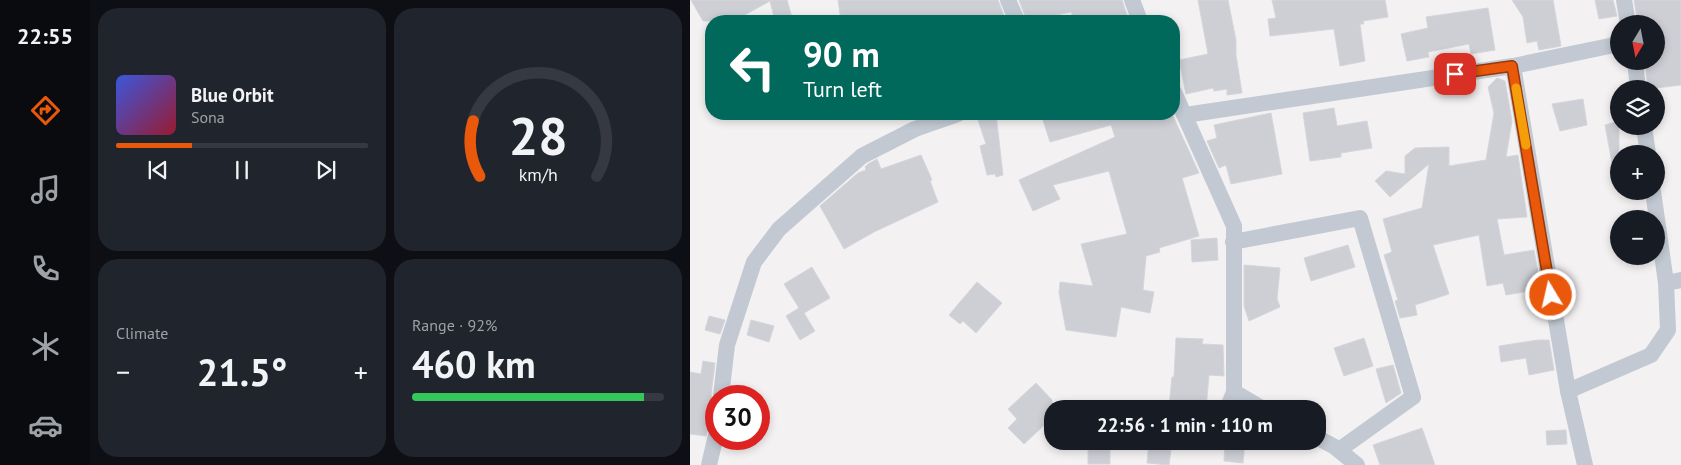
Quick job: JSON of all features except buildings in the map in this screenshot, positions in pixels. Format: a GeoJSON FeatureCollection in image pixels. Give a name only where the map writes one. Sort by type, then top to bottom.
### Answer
{"type":"FeatureCollection","features":[{"type":"Feature","properties":{"kind":"street"},"geometry":{"type":"LineString","coordinates":[[1008,0],[1014,15]]}},
{"type":"Feature","properties":{"kind":"street"},"geometry":{"type":"LineString","coordinates":[[1132,0],[1138,15]]}},
{"type":"Feature","properties":{"kind":"street"},"geometry":{"type":"LineString","coordinates":[[1624,0],[1626,15]]}},
{"type":"Feature","properties":{"kind":"street"},"geometry":{"type":"LineString","coordinates":[[1185,115],[1512,66],[1610,46]]}},
{"type":"Feature","properties":{"kind":"street"},"geometry":{"type":"LineString","coordinates":[[1512,66],[1568,390],[1585,465]]}},
{"type":"Feature","properties":{"kind":"street"},"geometry":{"type":"LineString","coordinates":[[1180,105],[1234,226],[1234,392],[1231,400]]}},
{"type":"Feature","properties":{"kind":"street"},"geometry":{"type":"LineString","coordinates":[[723,385],[728,345],[754,262],[780,229],[862,156],[916,129],[941,120]]}},
{"type":"Feature","properties":{"kind":"street"},"geometry":{"type":"LineString","coordinates":[[1568,390],[1651,356],[1668,330],[1673,282],[1655,200]]}},
{"type":"Feature","properties":{"kind":"street"},"geometry":{"type":"LineString","coordinates":[[1233,242],[1360,218],[1414,397],[1339,450]]}},
{"type":"Feature","properties":{"kind":"street"},"geometry":{"type":"LineString","coordinates":[[1234,392],[1248,400]]}},
{"type":"Feature","properties":{"kind":"street"},"geometry":{"type":"LineString","coordinates":[[1326,443],[1339,450],[1357,465]]}},
{"type":"Feature","properties":{"kind":"street"},"geometry":{"type":"LineString","coordinates":[[709,465],[712,450]]}},
{"type":"Feature","properties":{"kind":"slow traffic"},"geometry":{"type":"LineString","coordinates":[[1516,88],[1526,145]]}},
{"type":"Feature","properties":{"kind":"route"},"geometry":{"type":"LineString","coordinates":[[1455,74],[1512,66],[1551,295]]}}]}
